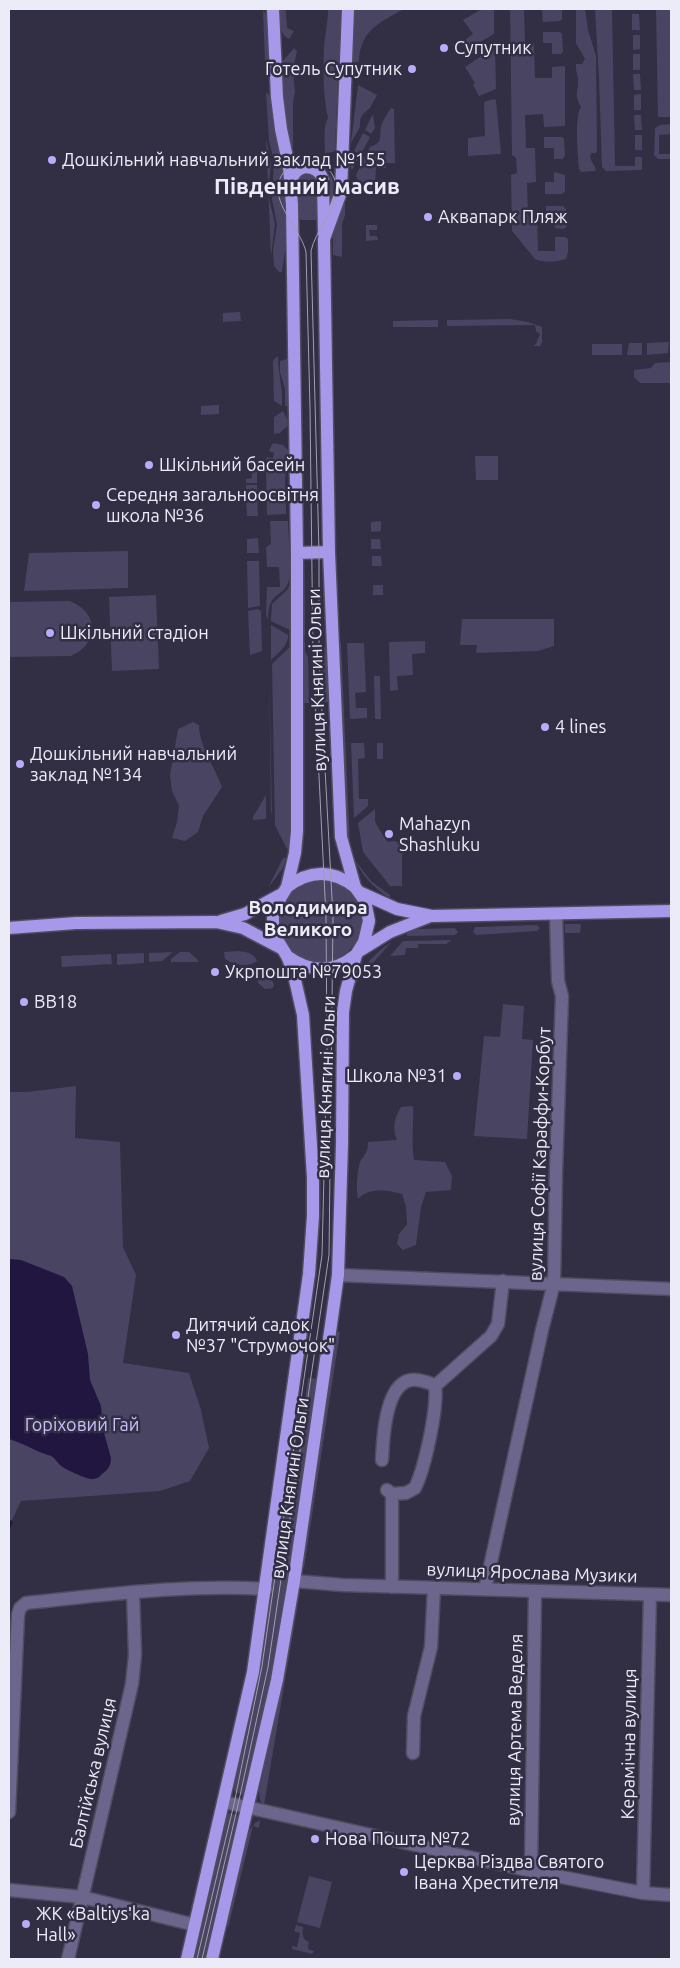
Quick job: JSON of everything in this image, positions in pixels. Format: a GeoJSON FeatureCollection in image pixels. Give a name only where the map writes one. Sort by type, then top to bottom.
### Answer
{"type":"FeatureCollection","features":[{"type":"Feature","properties":{"kind":"main road","name":"вулиця Княгині Ольги"},"geometry":{"type":"LineString","coordinates":[[187,1959],[253,1672],[309,1274],[313,1220],[313,1178],[303,1015],[299,992],[284,952],[276,938],[273,916],[284,891],[294,853],[297,831],[297,553],[290,185],[277,97],[273,9]]}},
{"type":"Feature","properties":{"kind":"main road","name":"вулиця Княгині Ольги"},"geometry":{"type":"LineString","coordinates":[[212,1959],[277,1680],[294,1581],[338,1275],[342,1144],[343,1012],[346,991],[357,953],[364,942],[369,921],[365,901],[357,889],[341,838],[329,552],[324,239],[341,192],[348,9]]}},
{"type":"Feature","properties":{"kind":"main road"},"geometry":{"type":"LineString","coordinates":[[290,185],[293,176],[301,168],[314,169],[321,174],[323,181],[324,239]]}},
{"type":"Feature","properties":{"kind":"main road"},"geometry":{"type":"LineString","coordinates":[[297,553],[329,552]]}},
{"type":"Feature","properties":{"kind":"main road"},"geometry":{"type":"LineString","coordinates":[[216,922],[245,914],[284,891],[297,879],[308,874],[321,873],[333,874],[345,879],[357,889],[397,909],[432,916],[671,912]]}},
{"type":"Feature","properties":{"kind":"main road"},"geometry":{"type":"LineString","coordinates":[[9,928],[76,923],[216,922],[243,928],[303,965],[321,969],[340,965],[390,932],[432,916]]}},
{"type":"Feature","properties":{"kind":"street","name":"вулиця Софії Караффи-Корбут"},"geometry":{"type":"LineString","coordinates":[[485,1590],[554,1283],[562,996],[558,981],[556,914]]}},
{"type":"Feature","properties":{"kind":"street"},"geometry":{"type":"LineString","coordinates":[[338,1275],[671,1289]]}},
{"type":"Feature","properties":{"kind":"street"},"geometry":{"type":"LineString","coordinates":[[435,1386],[491,1336],[498,1324],[503,1281]]}},
{"type":"Feature","properties":{"kind":"street"},"geometry":{"type":"LineString","coordinates":[[382,1460],[390,1402],[401,1385],[412,1380],[429,1382],[435,1386],[437,1399],[415,1488],[406,1493],[389,1492],[392,1587]]}},
{"type":"Feature","properties":{"kind":"street","name":"вулиця Ярослава Музики"},"geometry":{"type":"LineString","coordinates":[[294,1581],[342,1586],[671,1595]]}},
{"type":"Feature","properties":{"kind":"street"},"geometry":{"type":"LineString","coordinates":[[9,1812],[18,1615],[20,1608],[26,1603],[133,1592],[205,1588],[266,1589]]}},
{"type":"Feature","properties":{"kind":"street"},"geometry":{"type":"LineString","coordinates":[[413,1753],[414,1716],[431,1647],[434,1588]]}},
{"type":"Feature","properties":{"kind":"street","name":"вулиця Артема Веделя"},"geometry":{"type":"LineString","coordinates":[[531,1871],[534,1591]]}},
{"type":"Feature","properties":{"kind":"street","name":"Балтійська вулиця"},"geometry":{"type":"LineString","coordinates":[[68,1959],[132,1684],[135,1655],[133,1592]]}},
{"type":"Feature","properties":{"kind":"street","name":"Керамічна вулиця"},"geometry":{"type":"LineString","coordinates":[[643,1893],[650,1595]]}},
{"type":"Feature","properties":{"kind":"street"},"geometry":{"type":"LineString","coordinates":[[224,1802],[531,1871],[643,1893],[671,1895]]}},
{"type":"Feature","properties":{"kind":"street"},"geometry":{"type":"LineString","coordinates":[[9,1890],[82,1897],[195,1925]]}},
{"type":"Feature","properties":{"kind":"green space"},"geometry":{"type":"Polygon","coordinates":[[[280,9],[286,11],[287,28],[294,31],[289,39],[281,30],[280,9]]]}},
{"type":"Feature","properties":{"kind":"green space"},"geometry":{"type":"Polygon","coordinates":[[[328,9],[341,9],[335,148],[334,152],[325,153],[325,130],[328,118],[324,92],[323,65],[328,9]]]}},
{"type":"Feature","properties":{"kind":"green space"},"geometry":{"type":"Polygon","coordinates":[[[353,9],[404,9],[372,29],[363,42],[359,62],[351,63],[353,9]]]}},
{"type":"Feature","properties":{"kind":"green space"},"geometry":{"type":"Polygon","coordinates":[[[482,9],[494,9],[494,34],[470,48],[465,40],[473,34],[463,20],[482,9]]]}},
{"type":"Feature","properties":{"kind":"green space"},"geometry":{"type":"Polygon","coordinates":[[[510,9],[533,9],[524,10],[525,43],[534,43],[535,78],[552,78],[552,67],[565,66],[565,126],[544,127],[543,114],[525,115],[526,148],[535,148],[536,182],[527,183],[528,216],[537,216],[538,251],[555,251],[555,237],[565,237],[568,239],[566,259],[558,261],[546,262],[535,259],[512,231],[511,175],[517,173],[516,158],[512,155],[510,9]]]}},
{"type":"Feature","properties":{"kind":"green space"},"geometry":{"type":"Polygon","coordinates":[[[562,9],[562,19],[560,21],[543,22],[542,10],[562,9]]]}},
{"type":"Feature","properties":{"kind":"green space"},"geometry":{"type":"Polygon","coordinates":[[[576,9],[585,9],[588,30],[596,56],[597,150],[596,153],[591,153],[591,160],[595,171],[581,172],[579,169],[577,127],[581,107],[577,95],[576,64],[582,64],[585,59],[576,43],[576,9]]]}},
{"type":"Feature","properties":{"kind":"green space"},"geometry":{"type":"Polygon","coordinates":[[[595,9],[612,9],[615,166],[635,166],[635,157],[642,157],[642,170],[606,171],[602,167],[595,9]]]}},
{"type":"Feature","properties":{"kind":"green space"},"geometry":{"type":"Polygon","coordinates":[[[656,9],[671,9],[671,117],[658,117],[656,9]]]}},
{"type":"Feature","properties":{"kind":"green space"},"geometry":{"type":"Polygon","coordinates":[[[263,10],[268,20],[269,34],[268,62],[265,63],[263,10]]]}},
{"type":"Feature","properties":{"kind":"green space"},"geometry":{"type":"Polygon","coordinates":[[[632,14],[639,14],[640,30],[632,30],[632,14]]]}},
{"type":"Feature","properties":{"kind":"green space"},"geometry":{"type":"Polygon","coordinates":[[[543,32],[560,32],[562,34],[563,52],[561,54],[552,54],[552,43],[543,43],[543,32]]]}},
{"type":"Feature","properties":{"kind":"green space"},"geometry":{"type":"Polygon","coordinates":[[[633,35],[640,35],[640,49],[633,50],[633,35]]]}},
{"type":"Feature","properties":{"kind":"green space"},"geometry":{"type":"Polygon","coordinates":[[[495,47],[496,89],[479,96],[473,85],[475,83],[465,67],[495,47]]]}},
{"type":"Feature","properties":{"kind":"green space"},"geometry":{"type":"Polygon","coordinates":[[[294,48],[297,51],[293,70],[295,92],[293,102],[293,148],[289,143],[280,68],[282,62],[294,48]]]}},
{"type":"Feature","properties":{"kind":"green space"},"geometry":{"type":"Polygon","coordinates":[[[633,54],[640,54],[640,70],[633,70],[633,54]]]}},
{"type":"Feature","properties":{"kind":"green space"},"geometry":{"type":"Polygon","coordinates":[[[633,74],[640,74],[641,90],[634,90],[633,74]]]}},
{"type":"Feature","properties":{"kind":"green space"},"geometry":{"type":"Polygon","coordinates":[[[358,85],[377,95],[370,108],[363,114],[360,120],[360,127],[351,143],[358,85]]]}},
{"type":"Feature","properties":{"kind":"green space"},"geometry":{"type":"Polygon","coordinates":[[[266,92],[270,96],[285,177],[287,206],[286,243],[282,272],[279,272],[274,266],[273,250],[277,225],[272,199],[274,160],[269,141],[266,92]]]}},
{"type":"Feature","properties":{"kind":"green space"},"geometry":{"type":"Polygon","coordinates":[[[641,94],[641,110],[634,110],[634,95],[641,94]]]}},
{"type":"Feature","properties":{"kind":"green space"},"geometry":{"type":"Polygon","coordinates":[[[496,100],[501,153],[468,156],[468,138],[485,136],[484,103],[496,100]]]}},
{"type":"Feature","properties":{"kind":"green space"},"geometry":{"type":"Polygon","coordinates":[[[391,108],[394,109],[395,163],[386,163],[386,168],[376,168],[375,185],[373,188],[366,188],[360,184],[356,175],[370,147],[379,142],[382,125],[391,108]]]}},
{"type":"Feature","properties":{"kind":"green space"},"geometry":{"type":"Polygon","coordinates":[[[373,114],[375,128],[371,134],[365,130],[373,114]]]}},
{"type":"Feature","properties":{"kind":"green space"},"geometry":{"type":"Polygon","coordinates":[[[634,115],[641,115],[642,130],[635,130],[634,115]]]}},
{"type":"Feature","properties":{"kind":"green space"},"geometry":{"type":"Polygon","coordinates":[[[671,124],[671,134],[659,135],[659,154],[671,154],[671,159],[658,159],[654,155],[655,128],[660,125],[671,124]]]}},
{"type":"Feature","properties":{"kind":"green space"},"geometry":{"type":"Polygon","coordinates":[[[363,133],[370,137],[361,154],[354,151],[363,133]]]}},
{"type":"Feature","properties":{"kind":"green space"},"geometry":{"type":"Polygon","coordinates":[[[635,135],[642,135],[642,150],[635,150],[635,135]]]}},
{"type":"Feature","properties":{"kind":"green space"},"geometry":{"type":"Polygon","coordinates":[[[544,137],[562,137],[564,139],[565,156],[562,159],[554,159],[554,148],[544,148],[544,137]]]}},
{"type":"Feature","properties":{"kind":"green space"},"geometry":{"type":"Polygon","coordinates":[[[266,138],[271,163],[268,191],[266,138]]]}},
{"type":"Feature","properties":{"kind":"green space"},"geometry":{"type":"Polygon","coordinates":[[[353,153],[359,157],[352,170],[349,163],[353,153]]]}},
{"type":"Feature","properties":{"kind":"green space"},"geometry":{"type":"Polygon","coordinates":[[[310,171],[317,180],[318,220],[301,220],[298,216],[296,204],[298,174],[310,171]]]}},
{"type":"Feature","properties":{"kind":"green space"},"geometry":{"type":"Polygon","coordinates":[[[554,172],[565,175],[565,191],[562,194],[545,194],[545,182],[554,182],[554,172]]]}},
{"type":"Feature","properties":{"kind":"green space"},"geometry":{"type":"Polygon","coordinates":[[[330,174],[334,193],[330,205],[330,174]]]}},
{"type":"Feature","properties":{"kind":"green space"},"geometry":{"type":"Polygon","coordinates":[[[345,189],[342,257],[333,255],[333,226],[345,189]]]}},
{"type":"Feature","properties":{"kind":"green space"},"geometry":{"type":"Polygon","coordinates":[[[268,196],[275,224],[271,256],[268,196]]]}},
{"type":"Feature","properties":{"kind":"green space"},"geometry":{"type":"Polygon","coordinates":[[[546,206],[563,206],[566,209],[567,226],[564,229],[555,228],[554,216],[546,216],[546,206]]]}},
{"type":"Feature","properties":{"kind":"green space"},"geometry":{"type":"Polygon","coordinates":[[[366,225],[377,225],[377,230],[369,230],[370,236],[377,236],[378,240],[366,241],[366,225]]]}},
{"type":"Feature","properties":{"kind":"green space"},"geometry":{"type":"Polygon","coordinates":[[[240,312],[241,321],[223,322],[223,313],[240,312]]]}},
{"type":"Feature","properties":{"kind":"green space"},"geometry":{"type":"Polygon","coordinates":[[[510,319],[528,322],[542,327],[542,342],[540,346],[533,346],[536,344],[540,334],[536,331],[535,325],[447,326],[447,320],[510,319]]]}},
{"type":"Feature","properties":{"kind":"green space"},"geometry":{"type":"Polygon","coordinates":[[[438,320],[438,327],[393,327],[393,321],[438,320]]]}},
{"type":"Feature","properties":{"kind":"green space"},"geometry":{"type":"Polygon","coordinates":[[[669,342],[668,353],[647,355],[647,343],[669,342]]]}},
{"type":"Feature","properties":{"kind":"green space"},"geometry":{"type":"Polygon","coordinates":[[[629,343],[642,343],[642,355],[627,355],[629,343]]]}},
{"type":"Feature","properties":{"kind":"green space"},"geometry":{"type":"Polygon","coordinates":[[[592,344],[622,344],[622,355],[592,355],[592,344]]]}},
{"type":"Feature","properties":{"kind":"green space"},"geometry":{"type":"Polygon","coordinates":[[[278,356],[282,406],[274,401],[273,362],[278,356]]]}},
{"type":"Feature","properties":{"kind":"green space"},"geometry":{"type":"Polygon","coordinates":[[[287,359],[288,406],[285,406],[285,389],[280,372],[280,361],[287,359]]]}},
{"type":"Feature","properties":{"kind":"green space"},"geometry":{"type":"Polygon","coordinates":[[[671,362],[671,383],[640,383],[634,377],[634,370],[651,368],[655,363],[671,362]]]}},
{"type":"Feature","properties":{"kind":"green space"},"geometry":{"type":"Polygon","coordinates":[[[219,405],[219,414],[201,415],[201,406],[219,405]]]}},
{"type":"Feature","properties":{"kind":"green space"},"geometry":{"type":"Polygon","coordinates":[[[283,411],[288,425],[280,433],[274,434],[274,417],[283,411]]]}},
{"type":"Feature","properties":{"kind":"green space"},"geometry":{"type":"Polygon","coordinates":[[[273,443],[283,445],[289,451],[285,478],[286,514],[267,515],[266,471],[273,469],[273,460],[266,460],[267,457],[273,458],[274,453],[269,451],[273,443]]]}},
{"type":"Feature","properties":{"kind":"green space"},"geometry":{"type":"Polygon","coordinates":[[[475,456],[498,456],[498,480],[476,480],[475,456]]]}},
{"type":"Feature","properties":{"kind":"green space"},"geometry":{"type":"Polygon","coordinates":[[[251,465],[257,465],[257,483],[246,483],[246,479],[252,478],[251,465]]]}},
{"type":"Feature","properties":{"kind":"green space"},"geometry":{"type":"Polygon","coordinates":[[[246,485],[257,485],[258,516],[247,516],[246,498],[252,497],[252,489],[246,489],[246,485]]]}},
{"type":"Feature","properties":{"kind":"green space"},"geometry":{"type":"Polygon","coordinates":[[[270,521],[288,521],[290,567],[287,586],[273,599],[268,620],[266,614],[267,587],[280,587],[279,567],[267,567],[266,547],[271,544],[270,521]]]}},
{"type":"Feature","properties":{"kind":"green space"},"geometry":{"type":"Polygon","coordinates":[[[381,521],[381,531],[371,532],[371,522],[381,521]]]}},
{"type":"Feature","properties":{"kind":"green space"},"geometry":{"type":"Polygon","coordinates":[[[258,538],[259,553],[247,553],[247,539],[258,538]]]}},
{"type":"Feature","properties":{"kind":"green space"},"geometry":{"type":"Polygon","coordinates":[[[371,539],[380,539],[381,549],[371,549],[371,539]]]}},
{"type":"Feature","properties":{"kind":"green space"},"geometry":{"type":"Polygon","coordinates":[[[128,551],[128,588],[24,591],[29,553],[128,551]]]}},
{"type":"Feature","properties":{"kind":"green space"},"geometry":{"type":"Polygon","coordinates":[[[372,556],[381,556],[382,566],[372,566],[372,556]]]}},
{"type":"Feature","properties":{"kind":"green space"},"geometry":{"type":"Polygon","coordinates":[[[247,561],[259,561],[260,606],[248,608],[247,561]]]}},
{"type":"Feature","properties":{"kind":"green space"},"geometry":{"type":"Polygon","coordinates":[[[304,567],[305,635],[303,635],[304,567]]]}},
{"type":"Feature","properties":{"kind":"green space"},"geometry":{"type":"Polygon","coordinates":[[[291,583],[292,631],[271,621],[272,604],[287,590],[291,583]]]}},
{"type":"Feature","properties":{"kind":"green space"},"geometry":{"type":"Polygon","coordinates":[[[373,585],[383,585],[383,595],[373,595],[373,585]]]}},
{"type":"Feature","properties":{"kind":"green space"},"geometry":{"type":"Polygon","coordinates":[[[156,595],[159,669],[112,671],[109,597],[156,595]]]}},
{"type":"Feature","properties":{"kind":"green space","name":"Шкільний стадіон"},"geometry":{"type":"Polygon","coordinates":[[[70,601],[80,606],[91,620],[91,636],[87,644],[71,656],[9,657],[9,602],[70,601]]]}},
{"type":"Feature","properties":{"kind":"green space"},"geometry":{"type":"Polygon","coordinates":[[[258,609],[261,611],[262,651],[250,655],[248,611],[258,609]]]}},
{"type":"Feature","properties":{"kind":"green space"},"geometry":{"type":"Polygon","coordinates":[[[462,619],[554,619],[554,646],[538,651],[476,653],[477,645],[460,645],[462,619]]]}},
{"type":"Feature","properties":{"kind":"green space"},"geometry":{"type":"Polygon","coordinates":[[[271,625],[288,635],[288,639],[271,660],[271,625]]]}},
{"type":"Feature","properties":{"kind":"green space"},"geometry":{"type":"Polygon","coordinates":[[[425,641],[425,653],[412,654],[413,675],[397,676],[398,690],[390,691],[389,642],[425,641]]]}},
{"type":"Feature","properties":{"kind":"green space"},"geometry":{"type":"Polygon","coordinates":[[[303,642],[305,642],[305,652],[308,657],[309,703],[303,703],[303,642]]]}},
{"type":"Feature","properties":{"kind":"green space"},"geometry":{"type":"Polygon","coordinates":[[[327,642],[329,702],[323,702],[322,657],[325,654],[324,649],[327,642]]]}},
{"type":"Feature","properties":{"kind":"green space"},"geometry":{"type":"Polygon","coordinates":[[[339,643],[341,643],[350,846],[347,829],[339,643]]]}},
{"type":"Feature","properties":{"kind":"green space"},"geometry":{"type":"Polygon","coordinates":[[[347,643],[364,643],[366,692],[355,693],[356,708],[367,708],[367,718],[350,719],[347,643]]]}},
{"type":"Feature","properties":{"kind":"green space"},"geometry":{"type":"Polygon","coordinates":[[[292,645],[291,826],[289,849],[287,849],[275,825],[272,664],[292,645]]]}},
{"type":"Feature","properties":{"kind":"green space"},"geometry":{"type":"Polygon","coordinates":[[[269,666],[272,815],[271,811],[269,666]]]}},
{"type":"Feature","properties":{"kind":"green space"},"geometry":{"type":"Polygon","coordinates":[[[374,676],[380,676],[381,719],[375,719],[374,676]]]}},
{"type":"Feature","properties":{"kind":"green space"},"geometry":{"type":"Polygon","coordinates":[[[193,722],[199,725],[204,749],[222,787],[203,816],[198,832],[185,841],[172,838],[179,806],[172,791],[170,775],[178,729],[193,722]]]}},
{"type":"Feature","properties":{"kind":"green space"},"geometry":{"type":"Polygon","coordinates":[[[351,743],[364,743],[365,758],[358,759],[359,799],[368,799],[368,806],[354,818],[351,743]]]}},
{"type":"Feature","properties":{"kind":"green space"},"geometry":{"type":"Polygon","coordinates":[[[377,743],[383,743],[383,759],[377,759],[377,743]]]}},
{"type":"Feature","properties":{"kind":"green space"},"geometry":{"type":"Polygon","coordinates":[[[266,795],[266,819],[253,820],[253,817],[266,795]]]}},
{"type":"Feature","properties":{"kind":"green space"},"geometry":{"type":"Polygon","coordinates":[[[375,809],[375,821],[387,841],[402,843],[402,886],[390,886],[363,852],[358,823],[375,809]]]}},
{"type":"Feature","properties":{"kind":"green space"},"geometry":{"type":"Polygon","coordinates":[[[283,858],[286,858],[283,868],[268,888],[283,858]]]}},
{"type":"Feature","properties":{"kind":"green space"},"geometry":{"type":"Polygon","coordinates":[[[354,859],[371,881],[390,895],[390,898],[369,881],[354,859]]]}},
{"type":"Feature","properties":{"kind":"green space"},"geometry":{"type":"Polygon","coordinates":[[[320,878],[343,885],[355,897],[362,920],[355,943],[343,955],[320,962],[297,955],[285,943],[278,920],[285,897],[297,885],[320,878]]]}},
{"type":"Feature","properties":{"kind":"green space"},"geometry":{"type":"Polygon","coordinates":[[[565,924],[581,924],[580,933],[565,933],[565,924]]]}},
{"type":"Feature","properties":{"kind":"green space"},"geometry":{"type":"Polygon","coordinates":[[[537,925],[540,928],[537,931],[476,935],[473,932],[475,927],[537,925]]]}},
{"type":"Feature","properties":{"kind":"green space"},"geometry":{"type":"Polygon","coordinates":[[[455,928],[458,932],[455,935],[407,936],[407,932],[418,929],[455,928]]]}},
{"type":"Feature","properties":{"kind":"green space"},"geometry":{"type":"Polygon","coordinates":[[[452,940],[446,944],[418,944],[418,948],[406,948],[405,955],[390,956],[403,941],[452,940]]]}},
{"type":"Feature","properties":{"kind":"green space"},"geometry":{"type":"Polygon","coordinates":[[[392,941],[356,983],[354,983],[370,960],[392,941]]]}},
{"type":"Feature","properties":{"kind":"green space"},"geometry":{"type":"Polygon","coordinates":[[[238,951],[251,954],[257,961],[241,965],[225,959],[224,952],[238,951]]]}},
{"type":"Feature","properties":{"kind":"green space"},"geometry":{"type":"Polygon","coordinates":[[[173,952],[162,961],[149,962],[149,953],[173,952]]]}},
{"type":"Feature","properties":{"kind":"green space"},"geometry":{"type":"Polygon","coordinates":[[[180,952],[189,952],[198,962],[171,962],[171,959],[180,952]]]}},
{"type":"Feature","properties":{"kind":"green space"},"geometry":{"type":"Polygon","coordinates":[[[144,953],[144,963],[117,965],[117,954],[144,953]]]}},
{"type":"Feature","properties":{"kind":"green space"},"geometry":{"type":"Polygon","coordinates":[[[111,954],[112,964],[62,967],[61,956],[111,954]]]}},
{"type":"Feature","properties":{"kind":"green space"},"geometry":{"type":"Polygon","coordinates":[[[261,972],[267,972],[274,984],[273,988],[265,989],[258,983],[257,976],[261,972]]]}},
{"type":"Feature","properties":{"kind":"green space"},"geometry":{"type":"Polygon","coordinates":[[[503,1004],[524,1006],[522,1039],[533,1040],[527,1139],[474,1136],[484,1036],[500,1037],[503,1004]]]}},
{"type":"Feature","properties":{"kind":"green space","name":"Горіховий Гай"},"geometry":{"type":"Polygon","coordinates":[[[76,1086],[75,1138],[120,1142],[123,1247],[136,1275],[123,1363],[189,1373],[201,1410],[209,1448],[190,1481],[160,1491],[21,1501],[9,1527],[9,1092],[27,1092],[76,1086]]]}},
{"type":"Feature","properties":{"kind":"green space"},"geometry":{"type":"Polygon","coordinates":[[[413,1106],[414,1160],[445,1162],[452,1176],[451,1190],[426,1192],[421,1207],[416,1245],[403,1250],[397,1244],[399,1234],[407,1224],[406,1207],[402,1194],[379,1190],[362,1195],[358,1199],[357,1179],[361,1160],[368,1148],[368,1142],[397,1140],[394,1127],[399,1111],[401,1107],[413,1106]]]}},
{"type":"Feature","properties":{"kind":"green space"},"geometry":{"type":"Polygon","coordinates":[[[335,1332],[340,1332],[304,1568],[301,1567],[335,1332]]]}},
{"type":"Feature","properties":{"kind":"green space"},"geometry":{"type":"Polygon","coordinates":[[[308,1378],[317,1379],[276,1659],[246,1793],[243,1795],[235,1792],[233,1786],[257,1679],[289,1449],[298,1450],[308,1378]]]}},
{"type":"Feature","properties":{"kind":"green space"},"geometry":{"type":"Polygon","coordinates":[[[300,1591],[264,1805],[260,1800],[259,1791],[297,1595],[300,1591]]]}},
{"type":"Feature","properties":{"kind":"green space"},"geometry":{"type":"Polygon","coordinates":[[[230,1813],[237,1815],[239,1821],[206,1959],[192,1959],[226,1816],[230,1813]]]}},
{"type":"Feature","properties":{"kind":"green space"},"geometry":{"type":"Polygon","coordinates":[[[260,1820],[259,1828],[253,1826],[228,1928],[227,1921],[249,1831],[255,1823],[260,1820]]]}},
{"type":"Feature","properties":{"kind":"green space"},"geometry":{"type":"Polygon","coordinates":[[[309,1876],[332,1882],[320,1928],[297,1922],[309,1876]]]}},
{"type":"Feature","properties":{"kind":"green space"},"geometry":{"type":"Polygon","coordinates":[[[296,1925],[303,1927],[303,1936],[309,1942],[308,1949],[314,1951],[312,1954],[292,1949],[292,1946],[297,1947],[300,1933],[294,1931],[296,1925]]]}},
{"type":"Feature","properties":{"kind":"shaded area"},"geometry":{"type":"Polygon","coordinates":[[[9,1259],[21,1260],[64,1277],[72,1286],[88,1354],[90,1380],[101,1406],[103,1429],[111,1458],[107,1469],[96,1478],[89,1479],[75,1474],[62,1467],[52,1456],[9,1439],[9,1259]]]}},
{"type":"Feature","properties":{"kind":"waterway"},"geometry":{"type":"LineString","coordinates":[[9,1527],[11,1522]]}},
{"type":"Feature","properties":{"kind":"tram line"},"geometry":{"type":"LineString","coordinates":[[197,1959],[234,1804],[262,1666],[322,1255],[327,1053],[326,917],[313,656],[306,252],[300,236],[282,205],[278,189],[281,177],[288,168],[297,163],[308,162],[319,163],[328,169],[334,178],[336,191],[335,198],[316,236],[311,251],[319,552],[319,657],[333,917],[329,1255],[268,1667],[202,1959]]}},
{"type":"Feature","properties":{"kind":"place","name":"Супутник"},"geometry":{"type":"Point","coordinates":[444,48]}},
{"type":"Feature","properties":{"kind":"place","name":"Готель Супутник"},"geometry":{"type":"Point","coordinates":[412,69]}},
{"type":"Feature","properties":{"kind":"place","name":"Дошкільний навчальний заклад №155"},"geometry":{"type":"Point","coordinates":[52,160]}},
{"type":"Feature","properties":{"kind":"place","name":"Аквапарк Пляж"},"geometry":{"type":"Point","coordinates":[428,217]}},
{"type":"Feature","properties":{"kind":"place","name":"Шкільний басейн"},"geometry":{"type":"Point","coordinates":[149,465]}},
{"type":"Feature","properties":{"kind":"place","name":"Середня загальноосвітня школа №36"},"geometry":{"type":"Point","coordinates":[96,505]}},
{"type":"Feature","properties":{"kind":"place","name":"Шкільний стадіон"},"geometry":{"type":"Point","coordinates":[50,633]}},
{"type":"Feature","properties":{"kind":"place","name":"4 lines"},"geometry":{"type":"Point","coordinates":[545,727]}},
{"type":"Feature","properties":{"kind":"place","name":"Дошкільний навчальний заклад №134"},"geometry":{"type":"Point","coordinates":[20,764]}},
{"type":"Feature","properties":{"kind":"place","name":"Mahazyn Shashluku"},"geometry":{"type":"Point","coordinates":[389,834]}},
{"type":"Feature","properties":{"kind":"place","name":"Укрпошта №79053"},"geometry":{"type":"Point","coordinates":[215,972]}},
{"type":"Feature","properties":{"kind":"place","name":"BB18"},"geometry":{"type":"Point","coordinates":[24,1002]}},
{"type":"Feature","properties":{"kind":"place","name":"Школа №31"},"geometry":{"type":"Point","coordinates":[457,1076]}},
{"type":"Feature","properties":{"kind":"place","name":"Дитячий садок №37 \"Струмочок\""},"geometry":{"type":"Point","coordinates":[176,1335]}},
{"type":"Feature","properties":{"kind":"place","name":"Нова Пошта №72"},"geometry":{"type":"Point","coordinates":[315,1839]}},
{"type":"Feature","properties":{"kind":"place","name":"Церква Різдва Святого Івана Хрестителя"},"geometry":{"type":"Point","coordinates":[404,1872]}},
{"type":"Feature","properties":{"kind":"place","name":"ЖК «Baltiysʹka Hall»"},"geometry":{"type":"Point","coordinates":[26,1924]}},
{"type":"Feature","properties":{"kind":"district","name":"Південний масив"},"geometry":{"type":"Point","coordinates":[307,187]}},
{"type":"Feature","properties":{"kind":"district","name":"Володимира Великого"},"geometry":{"type":"Point","coordinates":[308,919]}}]}
